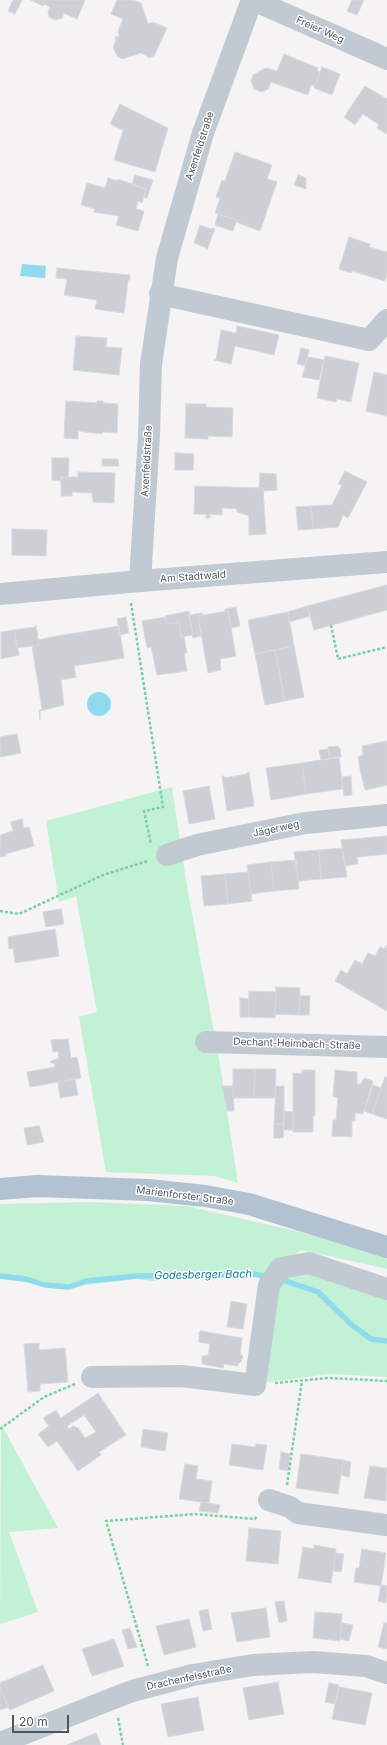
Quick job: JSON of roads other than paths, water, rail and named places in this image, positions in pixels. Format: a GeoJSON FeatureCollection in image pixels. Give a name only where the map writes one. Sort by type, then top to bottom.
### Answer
{"type":"FeatureCollection","features":[{"type":"Feature","properties":{"kind":"main road","name":"Marienforster Straße"},"geometry":{"type":"LineString","coordinates":[[0,1189],[37,1186],[148,1190],[205,1196],[249,1204],[387,1247]]}},
{"type":"Feature","properties":{"kind":"street","name":"Freier Weg"},"geometry":{"type":"LineString","coordinates":[[252,0],[387,59]]}},
{"type":"Feature","properties":{"kind":"street","name":"Axenfeldstraße"},"geometry":{"type":"LineString","coordinates":[[134,582],[149,435],[150,364],[160,294],[167,258],[203,133],[252,0]]}},
{"type":"Feature","properties":{"kind":"street"},"geometry":{"type":"LineString","coordinates":[[160,294],[369,340],[387,320]]}},
{"type":"Feature","properties":{"kind":"street","name":"Am Stadtwald"},"geometry":{"type":"LineString","coordinates":[[0,594],[387,562]]}},
{"type":"Feature","properties":{"kind":"street","name":"Jägerweg"},"geometry":{"type":"LineString","coordinates":[[161,857],[197,845],[306,823],[387,815]]}},
{"type":"Feature","properties":{"kind":"street","name":"Dechant-Heimbach-Straße"},"geometry":{"type":"LineString","coordinates":[[206,1042],[387,1047]]}},
{"type":"Feature","properties":{"kind":"street"},"geometry":{"type":"LineString","coordinates":[[92,1377],[182,1376],[255,1385],[275,1276],[309,1263],[387,1289]]}},
{"type":"Feature","properties":{"kind":"street"},"geometry":{"type":"LineString","coordinates":[[269,1500],[290,1507],[298,1513],[387,1525]]}},
{"type":"Feature","properties":{"kind":"street","name":"Drachenfelsstraße"},"geometry":{"type":"LineString","coordinates":[[0,1743],[126,1693],[194,1675],[253,1665],[313,1662],[366,1666],[387,1673]]}},
{"type":"Feature","properties":{"kind":"water"},"geometry":{"type":"Polygon","coordinates":[[[22,264],[46,266],[45,278],[20,276],[22,264]]]}},
{"type":"Feature","properties":{"kind":"water"},"geometry":{"type":"Polygon","coordinates":[[[99,692],[108,695],[111,704],[108,713],[99,716],[90,713],[87,704],[90,695],[99,692]]]}},
{"type":"Feature","properties":{"kind":"waterway","name":"Godesberger Bach"},"geometry":{"type":"LineString","coordinates":[[0,1276],[26,1279],[45,1285],[69,1287],[86,1281],[137,1276],[254,1274],[269,1277]]}},
{"type":"Feature","properties":{"kind":"waterway","name":"Godesberger Bach"},"geometry":{"type":"LineString","coordinates":[[280,1279],[318,1292],[352,1325],[371,1339],[387,1341]]}}]}
